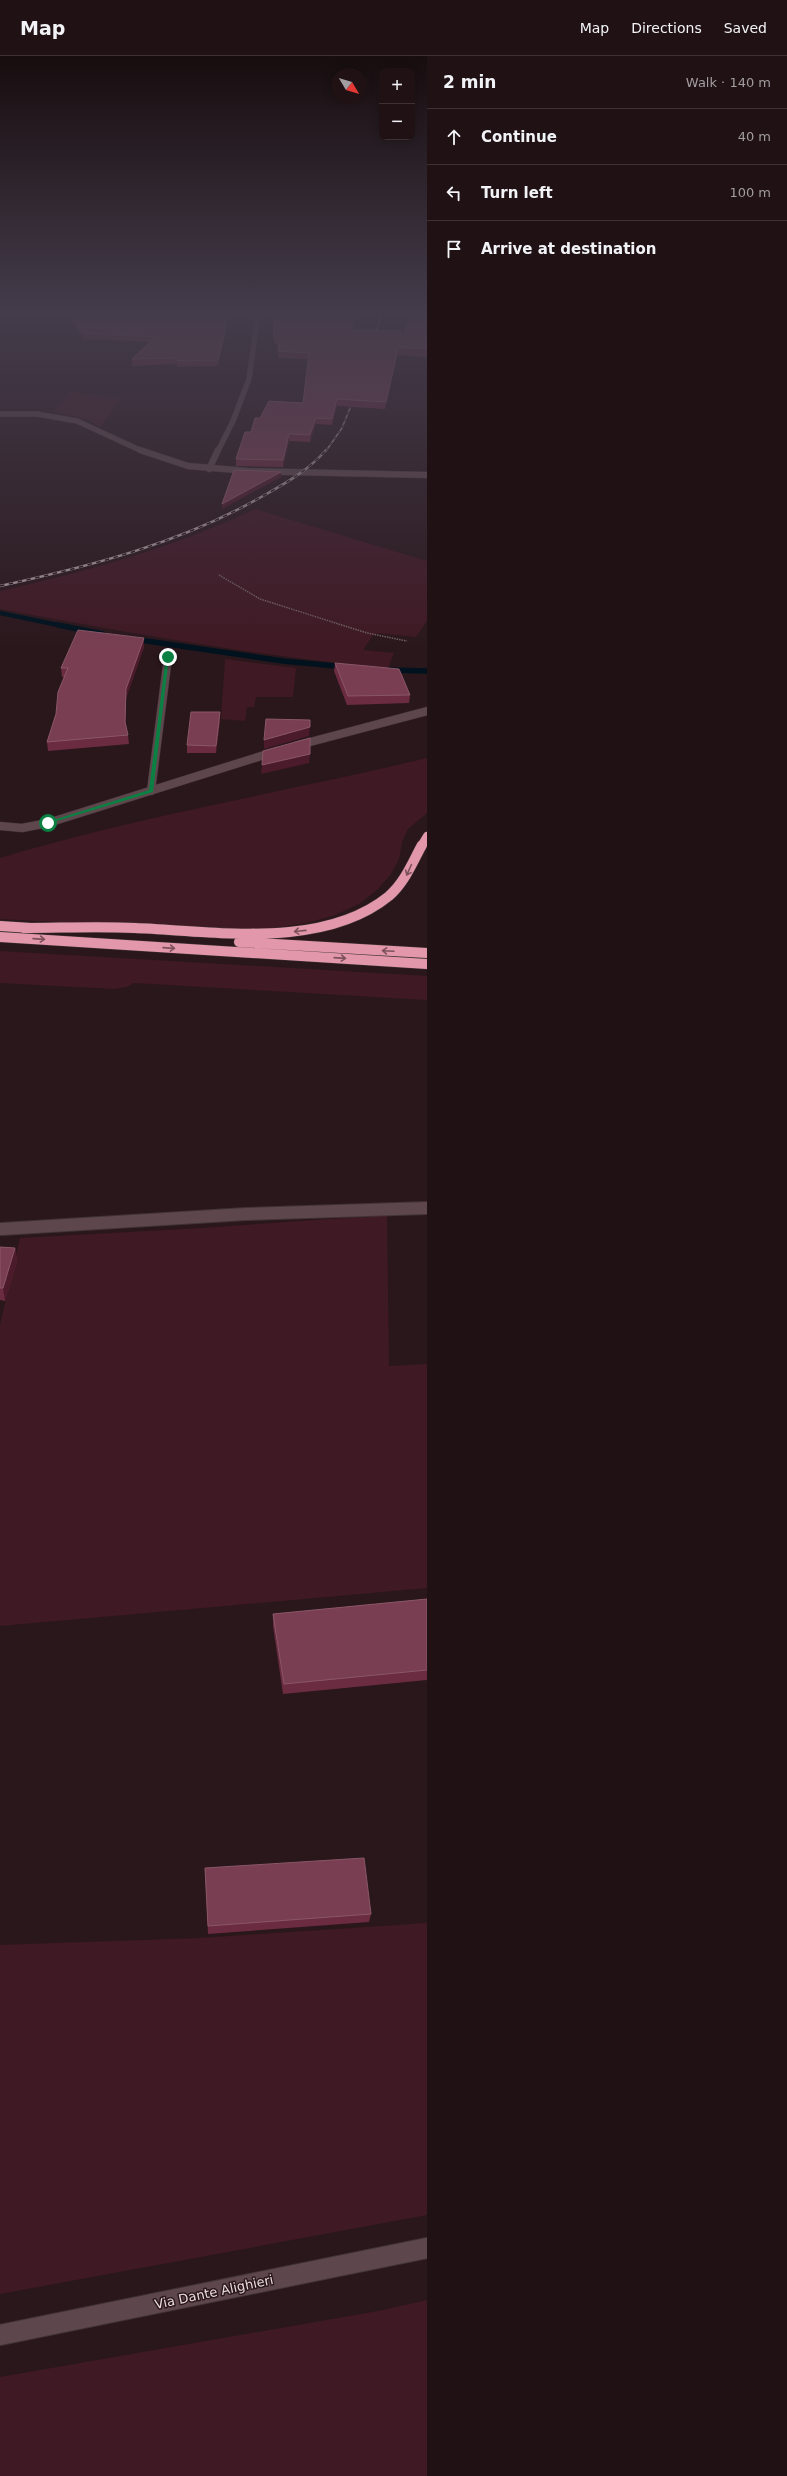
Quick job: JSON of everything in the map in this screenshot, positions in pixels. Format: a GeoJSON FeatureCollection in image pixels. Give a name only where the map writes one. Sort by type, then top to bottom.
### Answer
{"type":"FeatureCollection","features":[{"type":"Feature","properties":{"kind":"highway"},"geometry":{"type":"LineString","coordinates":[[23,928],[137,928],[245,935],[303,931],[331,925],[378,904],[394,891],[408,874],[416,853],[427,836]]}},
{"type":"Feature","properties":{"kind":"highway"},"geometry":{"type":"LineString","coordinates":[[0,926],[427,953]]}},
{"type":"Feature","properties":{"kind":"highway"},"geometry":{"type":"LineString","coordinates":[[0,937],[427,964]]}},
{"type":"Feature","properties":{"kind":"street"},"geometry":{"type":"LineString","coordinates":[[90,426],[162,460],[209,469],[427,476]]}},
{"type":"Feature","properties":{"kind":"street"},"geometry":{"type":"LineString","coordinates":[[209,469],[231,426]]}},
{"type":"Feature","properties":{"kind":"street"},"geometry":{"type":"LineString","coordinates":[[151,791],[168,657]]}},
{"type":"Feature","properties":{"kind":"street"},"geometry":{"type":"LineString","coordinates":[[0,826],[22,828],[48,823],[282,749],[427,711]]}},
{"type":"Feature","properties":{"kind":"street"},"geometry":{"type":"LineString","coordinates":[[2,1229],[246,1214],[427,1208]]}},
{"type":"Feature","properties":{"kind":"street","name":"Via Dante Alighieri"},"geometry":{"type":"LineString","coordinates":[[0,2335],[427,2248]]}},
{"type":"Feature","properties":{"kind":"path"},"geometry":{"type":"LineString","coordinates":[[219,575],[260,599],[367,633],[407,641]]}},
{"type":"Feature","properties":{"kind":"shaded area"},"geometry":{"type":"Polygon","coordinates":[[[255,509],[427,561],[427,621],[416,637],[378,633],[373,635],[363,650],[394,653],[388,668],[242,650],[145,635],[0,609],[0,591],[98,567],[130,557],[193,535],[255,509]]]}},
{"type":"Feature","properties":{"kind":"shaded area"},"geometry":{"type":"Polygon","coordinates":[[[225,659],[296,668],[293,697],[256,697],[254,707],[247,707],[245,721],[221,719],[225,659]]]}},
{"type":"Feature","properties":{"kind":"shaded area"},"geometry":{"type":"Polygon","coordinates":[[[427,758],[427,813],[408,829],[402,842],[399,859],[391,874],[378,889],[359,904],[333,916],[306,923],[261,930],[222,931],[0,919],[0,858],[106,829],[427,758]]]}},
{"type":"Feature","properties":{"kind":"shaded area"},"geometry":{"type":"Polygon","coordinates":[[[0,951],[427,976],[427,1000],[134,983],[127,987],[114,989],[0,983],[0,951]]]}},
{"type":"Feature","properties":{"kind":"shaded area"},"geometry":{"type":"Polygon","coordinates":[[[387,1215],[389,1366],[427,1364],[427,1588],[0,1626],[0,1325],[20,1238],[202,1228],[387,1215]]]}},
{"type":"Feature","properties":{"kind":"shaded area"},"geometry":{"type":"Polygon","coordinates":[[[427,1923],[427,2215],[0,2294],[0,1945],[199,1938],[427,1923]]]}},
{"type":"Feature","properties":{"kind":"shaded area"},"geometry":{"type":"Polygon","coordinates":[[[427,2300],[427,2476],[0,2476],[0,2377],[378,2311],[427,2300]]]}},
{"type":"Feature","properties":{"kind":"building"},"geometry":{"type":"Polygon","coordinates":[[[253,426],[313,426],[310,435],[289,434],[283,460],[236,459],[245,432],[251,432],[253,426]]]}},
{"type":"Feature","properties":{"kind":"building"},"geometry":{"type":"Polygon","coordinates":[[[234,470],[281,472],[222,504],[234,470]]]}},
{"type":"Feature","properties":{"kind":"building"},"geometry":{"type":"Polygon","coordinates":[[[78,630],[144,638],[126,689],[125,722],[128,735],[47,742],[56,714],[58,692],[68,668],[61,668],[78,630]]]}},
{"type":"Feature","properties":{"kind":"building"},"geometry":{"type":"Polygon","coordinates":[[[335,663],[399,669],[410,695],[348,696],[335,663]]]}},
{"type":"Feature","properties":{"kind":"building"},"geometry":{"type":"Polygon","coordinates":[[[191,712],[220,712],[216,746],[187,745],[191,712]]]}},
{"type":"Feature","properties":{"kind":"building"},"geometry":{"type":"Polygon","coordinates":[[[266,719],[310,720],[310,727],[264,740],[266,719]]]}},
{"type":"Feature","properties":{"kind":"building"},"geometry":{"type":"Polygon","coordinates":[[[310,738],[310,754],[262,765],[263,751],[310,738]]]}},
{"type":"Feature","properties":{"kind":"building"},"geometry":{"type":"Polygon","coordinates":[[[0,1247],[15,1248],[3,1288],[0,1288],[0,1247]]]}},
{"type":"Feature","properties":{"kind":"building"},"geometry":{"type":"Polygon","coordinates":[[[427,1599],[427,1670],[284,1684],[273,1614],[427,1599]]]}},
{"type":"Feature","properties":{"kind":"building"},"geometry":{"type":"Polygon","coordinates":[[[364,1858],[371,1914],[208,1926],[205,1868],[364,1858]]]}},
{"type":"Feature","properties":{"kind":"waterway"},"geometry":{"type":"LineString","coordinates":[[0,613],[63,626]]}},
{"type":"Feature","properties":{"kind":"waterway"},"geometry":{"type":"LineString","coordinates":[[58,625],[63,626]]}},
{"type":"Feature","properties":{"kind":"waterway"},"geometry":{"type":"LineString","coordinates":[[63,626],[103,634]]}},
{"type":"Feature","properties":{"kind":"waterway"},"geometry":{"type":"LineString","coordinates":[[133,639],[283,661],[346,667]]}},
{"type":"Feature","properties":{"kind":"waterway"},"geometry":{"type":"LineString","coordinates":[[389,670],[427,671]]}},
{"type":"Feature","properties":{"kind":"railway"},"geometry":{"type":"LineString","coordinates":[[326,451],[343,426]]}},
{"type":"Feature","properties":{"kind":"railway"},"geometry":{"type":"LineString","coordinates":[[0,586],[102,561],[168,540],[200,527],[232,513],[289,481],[305,470],[326,450]]}},
{"type":"Feature","properties":{"kind":"route"},"geometry":{"type":"LineString","coordinates":[[48,823],[151,791],[168,657]]}}]}
